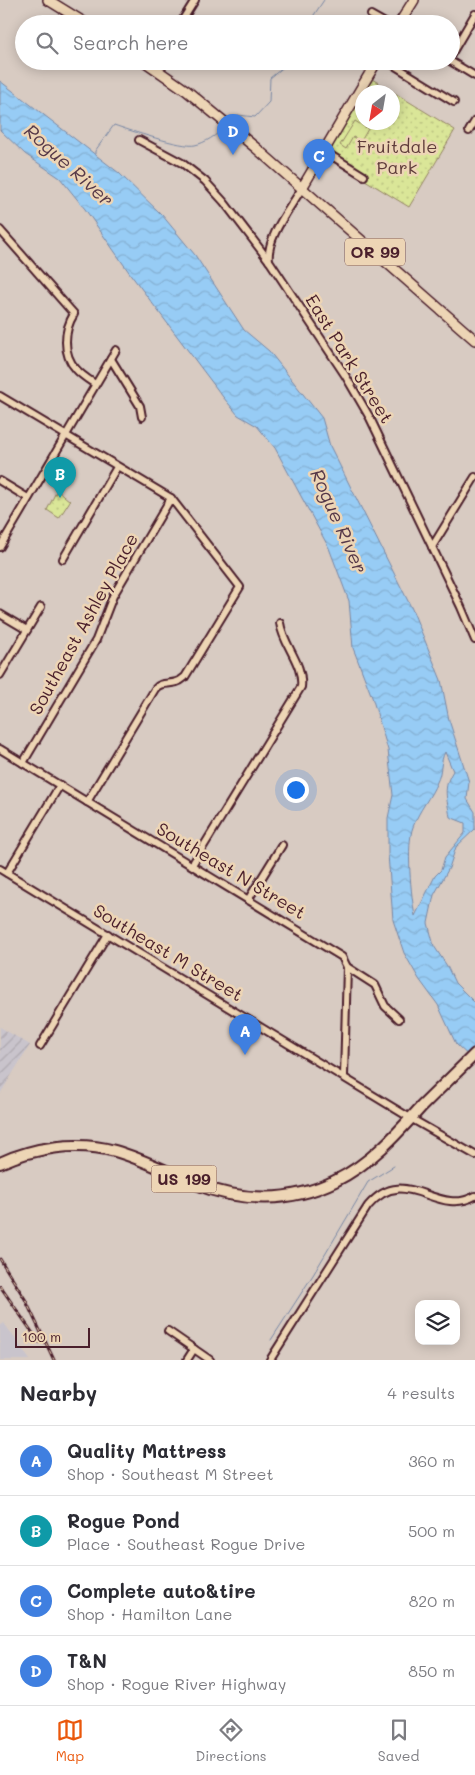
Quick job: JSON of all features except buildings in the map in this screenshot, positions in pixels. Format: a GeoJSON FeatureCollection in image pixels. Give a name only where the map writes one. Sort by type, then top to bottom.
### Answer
{"type":"FeatureCollection","features":[{"type":"Feature","properties":{"kind":"highway","name":"US 199"},"geometry":{"type":"LineString","coordinates":[[0,1163],[25,1153],[46,1148],[90,1147],[124,1154],[204,1187],[224,1193],[246,1197],[280,1197],[311,1191],[340,1179],[371,1157],[412,1119],[475,1054]]}},
{"type":"Feature","properties":{"kind":"main road"},"geometry":{"type":"LineString","coordinates":[[48,0],[72,15]]}},
{"type":"Feature","properties":{"kind":"main road"},"geometry":{"type":"LineString","coordinates":[[405,15],[414,0]]}},
{"type":"Feature","properties":{"kind":"main road","name":"OR 99"},"geometry":{"type":"LineString","coordinates":[[163,70],[302,188],[475,340]]}},
{"type":"Feature","properties":{"kind":"main road"},"geometry":{"type":"LineString","coordinates":[[302,188],[372,70]]}},
{"type":"Feature","properties":{"kind":"street"},"geometry":{"type":"LineString","coordinates":[[186,15],[195,0]]}},
{"type":"Feature","properties":{"kind":"street"},"geometry":{"type":"LineString","coordinates":[[460,40],[475,14]]}},
{"type":"Feature","properties":{"kind":"street"},"geometry":{"type":"LineString","coordinates":[[460,67],[475,76]]}},
{"type":"Feature","properties":{"kind":"street"},"geometry":{"type":"LineString","coordinates":[[402,70],[454,102]]}},
{"type":"Feature","properties":{"kind":"street"},"geometry":{"type":"LineString","coordinates":[[469,131],[475,120]]}},
{"type":"Feature","properties":{"kind":"street","name":"East Park Street"},"geometry":{"type":"LineString","coordinates":[[139,140],[182,163],[206,181],[270,262],[358,397],[432,547],[475,640]]}},
{"type":"Feature","properties":{"kind":"street"},"geometry":{"type":"LineString","coordinates":[[324,151],[364,176]]}},
{"type":"Feature","properties":{"kind":"street"},"geometry":{"type":"LineString","coordinates":[[270,262],[269,249],[273,236],[302,188]]}},
{"type":"Feature","properties":{"kind":"street"},"geometry":{"type":"LineString","coordinates":[[0,230],[74,314],[69,321],[66,346],[75,369],[95,384]]}},
{"type":"Feature","properties":{"kind":"street"},"geometry":{"type":"LineString","coordinates":[[0,547],[116,350]]}},
{"type":"Feature","properties":{"kind":"street"},"geometry":{"type":"LineString","coordinates":[[111,359],[140,406],[142,417]]}},
{"type":"Feature","properties":{"kind":"street"},"geometry":{"type":"LineString","coordinates":[[0,396],[171,498],[240,586],[185,677],[175,683],[161,684],[155,689],[87,802]]}},
{"type":"Feature","properties":{"kind":"street"},"geometry":{"type":"LineString","coordinates":[[63,559],[117,467]]}},
{"type":"Feature","properties":{"kind":"street"},"geometry":{"type":"LineString","coordinates":[[432,547],[475,477]]}},
{"type":"Feature","properties":{"kind":"street"},"geometry":{"type":"LineString","coordinates":[[0,481],[28,498]]}},
{"type":"Feature","properties":{"kind":"street","name":"Southeast Ashley Place"},"geometry":{"type":"LineString","coordinates":[[23,763],[96,640],[113,596],[171,498]]}},
{"type":"Feature","properties":{"kind":"street"},"geometry":{"type":"LineString","coordinates":[[0,675],[41,607]]}},
{"type":"Feature","properties":{"kind":"street"},"geometry":{"type":"LineString","coordinates":[[0,614],[27,630]]}},
{"type":"Feature","properties":{"kind":"street"},"geometry":{"type":"LineString","coordinates":[[192,865],[301,687],[301,675],[283,637],[280,623]]}},
{"type":"Feature","properties":{"kind":"street","name":"Southeast N Street"},"geometry":{"type":"LineString","coordinates":[[0,749],[342,957],[347,967],[375,985],[385,1006],[399,1019]]}},
{"type":"Feature","properties":{"kind":"street"},"geometry":{"type":"LineString","coordinates":[[7,873],[60,785]]}},
{"type":"Feature","properties":{"kind":"street"},"geometry":{"type":"LineString","coordinates":[[248,900],[282,845]]}},
{"type":"Feature","properties":{"kind":"street","name":"Southeast M Street"},"geometry":{"type":"LineString","coordinates":[[0,869],[412,1119],[475,1155]]}},
{"type":"Feature","properties":{"kind":"street"},"geometry":{"type":"LineString","coordinates":[[40,1046],[108,934]]}},
{"type":"Feature","properties":{"kind":"street"},"geometry":{"type":"LineString","coordinates":[[344,1076],[347,967]]}},
{"type":"Feature","properties":{"kind":"street"},"geometry":{"type":"LineString","coordinates":[[270,1360],[363,1214],[376,1198],[391,1190],[405,1189],[420,1191],[436,1198],[453,1202],[464,1201],[475,1196]]}},
{"type":"Feature","properties":{"kind":"street"},"geometry":{"type":"LineString","coordinates":[[168,1331],[210,1360]]}},
{"type":"Feature","properties":{"kind":"street"},"geometry":{"type":"LineString","coordinates":[[188,1360],[194,1349]]}},
{"type":"Feature","properties":{"kind":"shaded area"},"geometry":{"type":"Polygon","coordinates":[[[0,1027],[30,1045],[0,1094],[0,1027]]]}},
{"type":"Feature","properties":{"kind":"shaded area"},"geometry":{"type":"Polygon","coordinates":[[[4,1323],[30,1360],[0,1360],[0,1326],[4,1323]]]}},
{"type":"Feature","properties":{"kind":"green space","name":"Fruitdale Park"},"geometry":{"type":"Polygon","coordinates":[[[372,79],[382,85],[368,85],[372,79]]]}},
{"type":"Feature","properties":{"kind":"green space","name":"Fruitdale Park"},"geometry":{"type":"Polygon","coordinates":[[[400,96],[455,130],[409,207],[326,156],[355,108],[355,130],[400,130],[400,96]]]}},
{"type":"Feature","properties":{"kind":"green space"},"geometry":{"type":"Polygon","coordinates":[[[355,121],[355,130],[367,130],[361,141],[353,137],[346,149],[340,145],[355,121]]]}},
{"type":"Feature","properties":{"kind":"green space"},"geometry":{"type":"Polygon","coordinates":[[[57,490],[70,501],[59,518],[47,510],[57,490]]]}},
{"type":"Feature","properties":{"kind":"water","name":"Rogue River"},"geometry":{"type":"Polygon","coordinates":[[[0,81],[119,173],[162,215],[195,255],[244,330],[269,351],[322,418],[330,446],[412,609],[441,680],[449,720],[469,782],[467,799],[475,812],[475,829],[456,847],[449,868],[434,895],[428,923],[434,946],[455,983],[475,1003],[475,1062],[456,1044],[438,1005],[419,979],[404,953],[393,920],[388,854],[388,818],[393,795],[388,750],[372,697],[353,648],[349,601],[329,548],[275,448],[257,426],[238,415],[223,397],[131,275],[85,209],[60,178],[25,154],[0,130],[0,81]],[[445,752],[439,778],[413,827],[410,858],[415,916],[435,876],[441,870],[445,857],[465,833],[465,823],[450,817],[446,788],[453,771],[445,752]]]}},
{"type":"Feature","properties":{"kind":"waterway"},"geometry":{"type":"LineString","coordinates":[[314,15],[324,0]]}},
{"type":"Feature","properties":{"kind":"waterway"},"geometry":{"type":"LineString","coordinates":[[230,122],[238,115],[255,117],[269,102],[270,78],[280,70]]}},
{"type":"Feature","properties":{"kind":"waterway"},"geometry":{"type":"LineString","coordinates":[[95,155],[95,151],[114,125],[155,138],[189,145],[207,141],[225,127]]}},
{"type":"Feature","properties":{"kind":"waterway"},"geometry":{"type":"LineString","coordinates":[[271,1340],[313,1275],[368,1182],[394,1166]]}},
{"type":"Feature","properties":{"kind":"railway"},"geometry":{"type":"LineString","coordinates":[[0,1259],[25,1299],[54,1360]]}},
{"type":"Feature","properties":{"kind":"railway"},"geometry":{"type":"LineString","coordinates":[[0,1286],[39,1342]]}},
{"type":"Feature","properties":{"kind":"place","name":"T&N"},"geometry":{"type":"Point","coordinates":[233,155]}},
{"type":"Feature","properties":{"kind":"place","name":"Complete auto&tire"},"geometry":{"type":"Point","coordinates":[319,180]}},
{"type":"Feature","properties":{"kind":"place","name":"Rogue Pond"},"geometry":{"type":"Point","coordinates":[60,498]}},
{"type":"Feature","properties":{"kind":"place","name":"Quality Mattress"},"geometry":{"type":"Point","coordinates":[245,1055]}}]}
